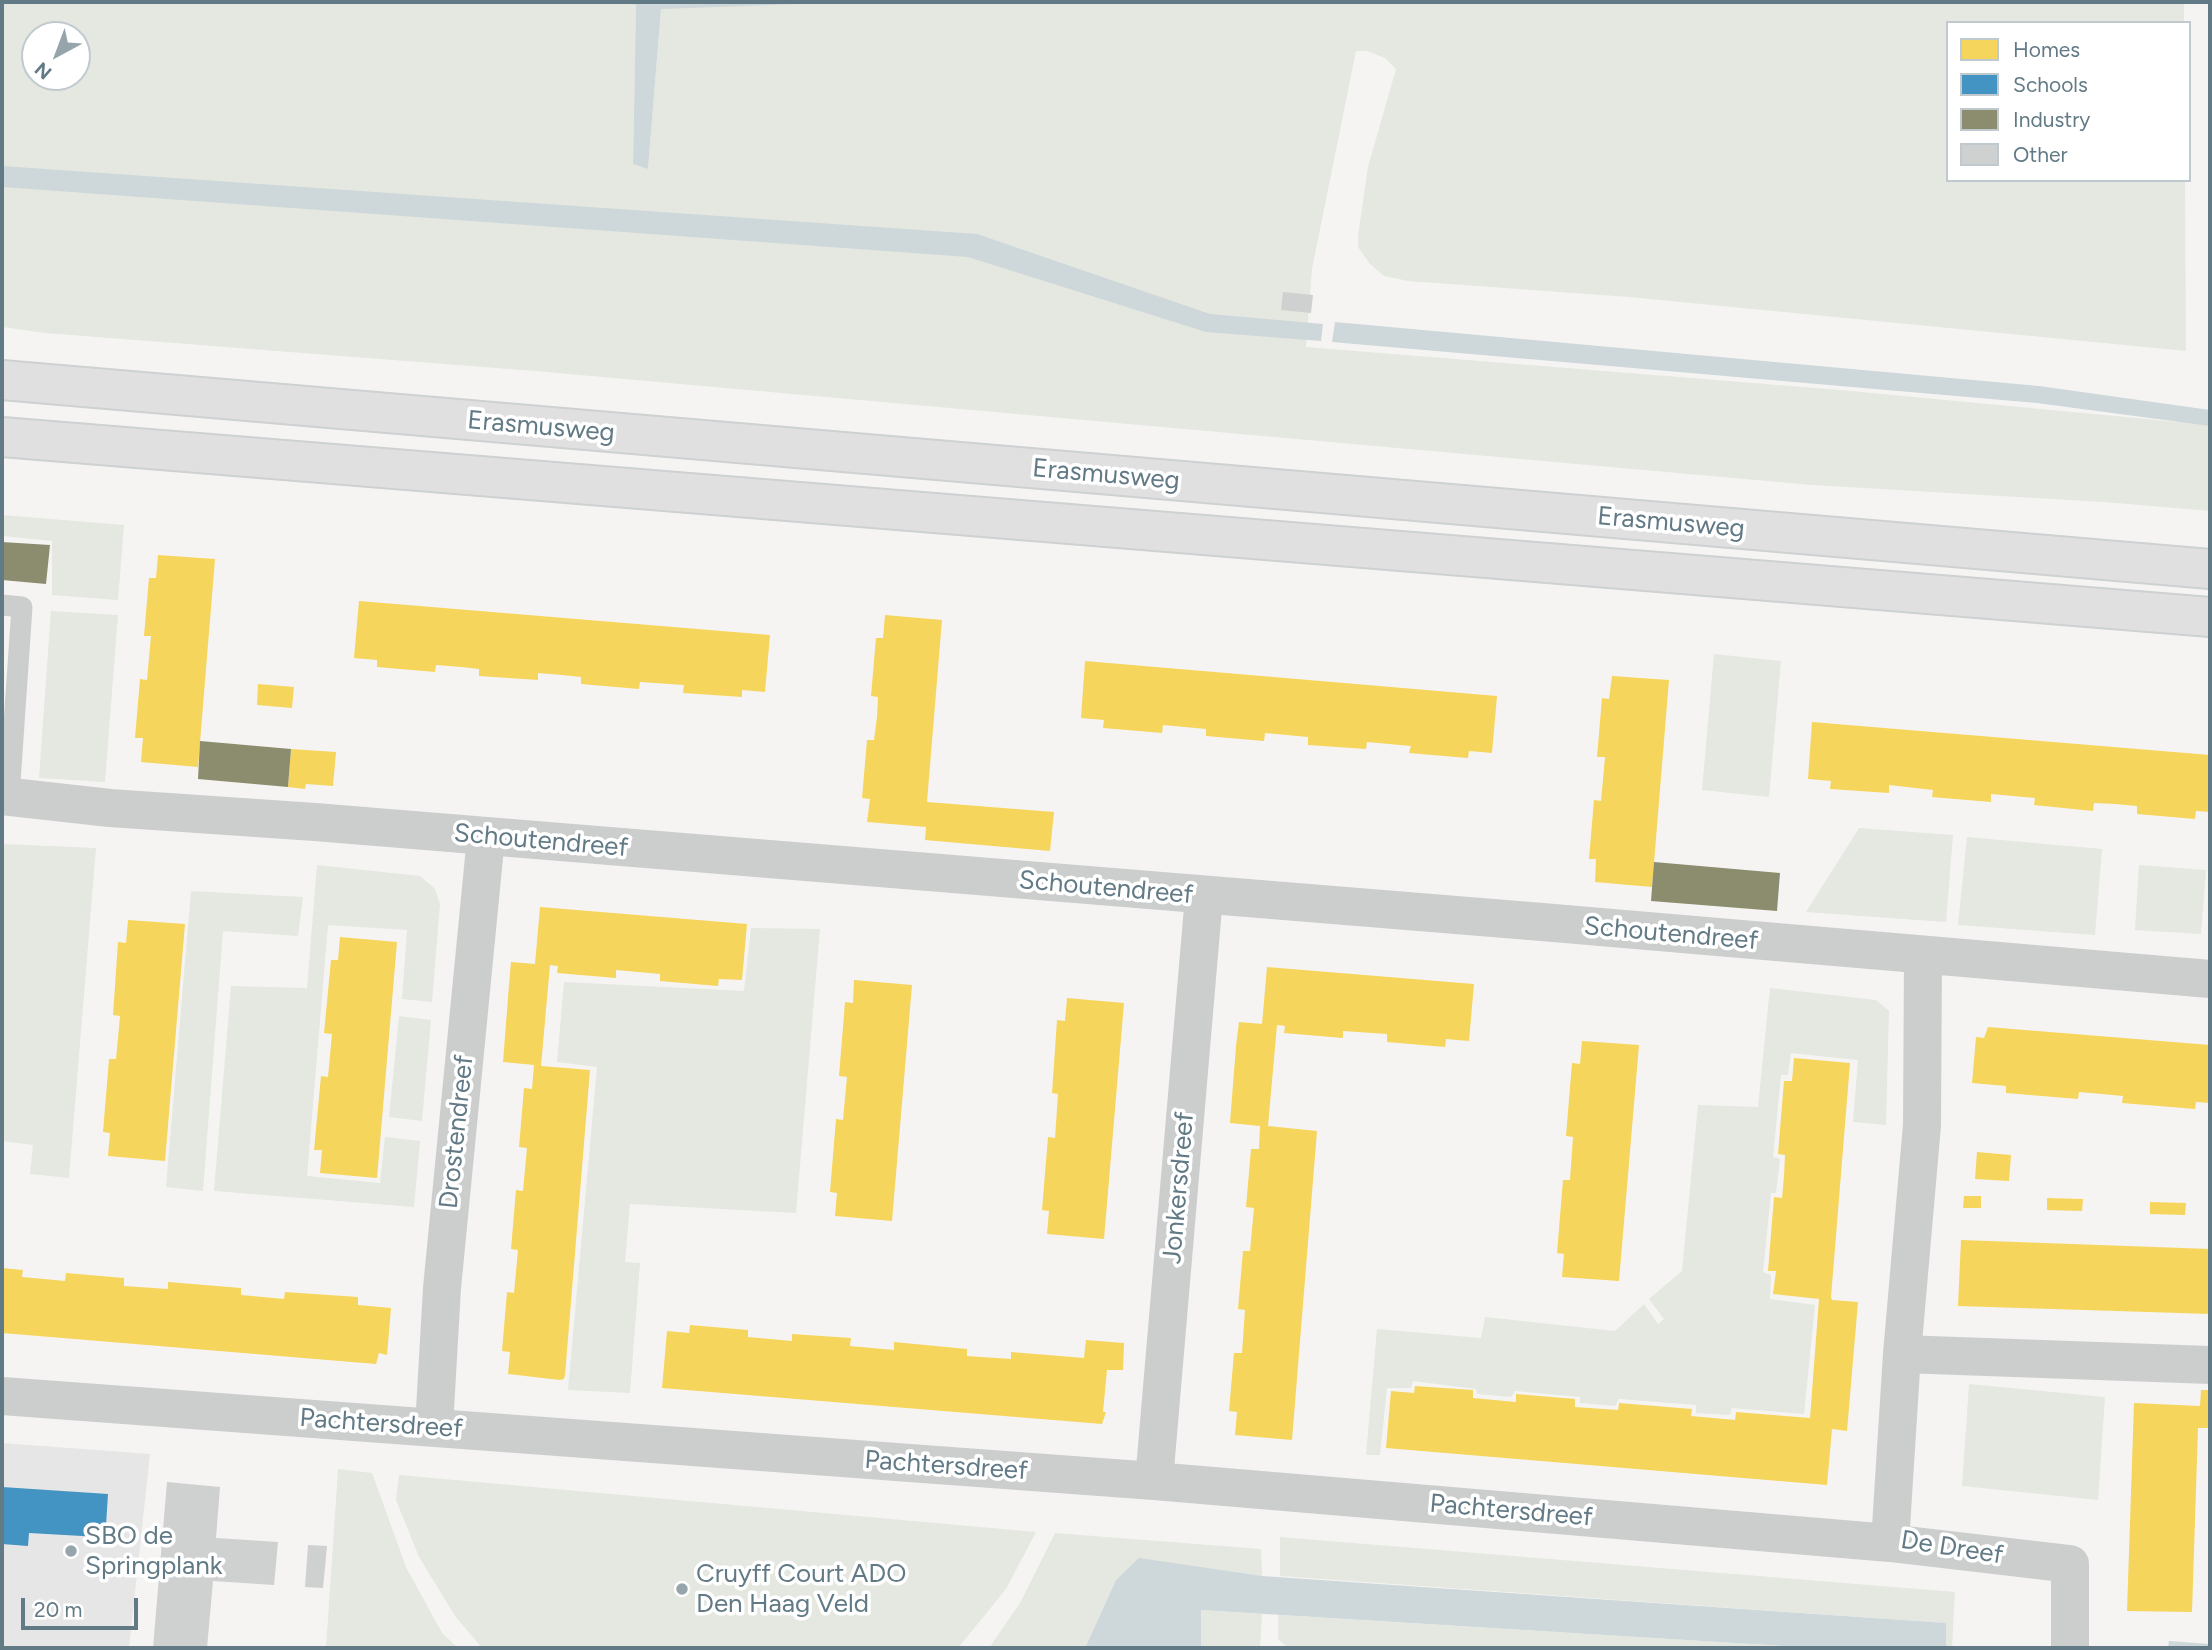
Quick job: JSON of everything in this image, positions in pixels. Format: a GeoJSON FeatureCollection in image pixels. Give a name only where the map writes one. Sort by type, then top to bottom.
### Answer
{"type":"FeatureCollection","features":[{"type":"Feature","properties":{"kind":"main road","name":"Erasmusweg"},"geometry":{"type":"LineString","coordinates":[[2,380],[2210,569]]}},
{"type":"Feature","properties":{"kind":"main road","name":"Erasmusweg"},"geometry":{"type":"LineString","coordinates":[[2,437],[2210,617]]}},
{"type":"Feature","properties":{"kind":"street","name":"Schoutendreef"},"geometry":{"type":"LineString","coordinates":[[6,797],[110,808],[486,836],[2210,979]]}},
{"type":"Feature","properties":{"kind":"street","name":"Drostendreef"},"geometry":{"type":"LineString","coordinates":[[434,1427],[442,1288],[486,836]]}},
{"type":"Feature","properties":{"kind":"street","name":"Jonkersdreef"},"geometry":{"type":"LineString","coordinates":[[1154,1481],[1204,896]]}},
{"type":"Feature","properties":{"kind":"street","name":"De Dreef"},"geometry":{"type":"LineString","coordinates":[[1923,955],[1922,1125],[1902,1354],[1890,1543],[2070,1564],[2070,1648]]}},
{"type":"Feature","properties":{"kind":"street"},"geometry":{"type":"LineString","coordinates":[[1902,1354],[2210,1364]]}},
{"type":"Feature","properties":{"kind":"street","name":"Pachtersdreef"},"geometry":{"type":"LineString","coordinates":[[2,1396],[1154,1481],[1890,1543]]}},
{"type":"Feature","properties":{"kind":"lane"},"geometry":{"type":"LineString","coordinates":[[2,605],[22,607],[6,797]]}},
{"type":"Feature","properties":{"kind":"shaded area"},"geometry":{"type":"Polygon","coordinates":[[[2,2],[619,2],[636,5],[633,163],[648,169],[661,8],[855,2],[2184,2],[2184,21],[1946,21],[1946,182],[2185,182],[2186,351],[1629,297],[1408,281],[1384,276],[1370,264],[1358,247],[1358,236],[1368,167],[1396,69],[1385,58],[1367,51],[1356,51],[1312,269],[1306,347],[1840,390],[2210,425],[2210,511],[1812,485],[535,371],[45,333],[2,327],[2,2]]]}},
{"type":"Feature","properties":{"kind":"shaded area"},"geometry":{"type":"Polygon","coordinates":[[[619,2],[855,2],[661,9],[648,169],[633,164],[636,5],[619,2]]]}},
{"type":"Feature","properties":{"kind":"shaded area"},"geometry":{"type":"Polygon","coordinates":[[[2,166],[977,234],[1210,314],[1323,324],[1321,341],[1206,332],[968,257],[2,187],[2,166]]]}},
{"type":"Feature","properties":{"kind":"shaded area"},"geometry":{"type":"Polygon","coordinates":[[[1335,322],[2039,386],[2210,410],[2210,426],[2037,403],[1332,342],[1335,322]]]}},
{"type":"Feature","properties":{"kind":"shaded area"},"geometry":{"type":"Polygon","coordinates":[[[2,515],[124,525],[118,600],[52,595],[52,541],[2,536],[2,515]]]}},
{"type":"Feature","properties":{"kind":"shaded area"},"geometry":{"type":"Polygon","coordinates":[[[51,611],[118,615],[105,782],[39,778],[51,611]]]}},
{"type":"Feature","properties":{"kind":"shaded area"},"geometry":{"type":"Polygon","coordinates":[[[1714,654],[1781,661],[1769,797],[1702,790],[1714,654]]]}},
{"type":"Feature","properties":{"kind":"shaded area"},"geometry":{"type":"Polygon","coordinates":[[[1859,828],[1953,835],[1946,922],[1806,912],[1859,828]]]}},
{"type":"Feature","properties":{"kind":"shaded area"},"geometry":{"type":"Polygon","coordinates":[[[1967,837],[2102,849],[2095,935],[1958,925],[1967,837]]]}},
{"type":"Feature","properties":{"kind":"shaded area"},"geometry":{"type":"Polygon","coordinates":[[[2,844],[96,848],[69,1178],[30,1174],[33,1145],[2,1141],[2,844]]]}},
{"type":"Feature","properties":{"kind":"shaded area"},"geometry":{"type":"Polygon","coordinates":[[[317,865],[420,876],[435,889],[440,904],[432,1002],[402,999],[407,930],[328,925],[307,1176],[380,1183],[385,1137],[420,1141],[414,1207],[214,1191],[231,986],[307,988],[317,865]]]}},
{"type":"Feature","properties":{"kind":"shaded area"},"geometry":{"type":"Polygon","coordinates":[[[2139,865],[2206,870],[2201,934],[2135,930],[2139,865]]]}},
{"type":"Feature","properties":{"kind":"shaded area"},"geometry":{"type":"Polygon","coordinates":[[[191,891],[303,897],[298,936],[223,931],[203,1191],[166,1187],[191,891]]]}},
{"type":"Feature","properties":{"kind":"shaded area"},"geometry":{"type":"Polygon","coordinates":[[[751,928],[820,929],[796,1213],[630,1204],[625,1262],[640,1263],[630,1393],[568,1390],[597,1067],[557,1062],[564,982],[744,991],[751,928]]]}},
{"type":"Feature","properties":{"kind":"shaded area"},"geometry":{"type":"Polygon","coordinates":[[[1770,988],[1876,1000],[1889,1011],[1886,1125],[1853,1122],[1858,1060],[1791,1053],[1788,1075],[1781,1075],[1773,1157],[1780,1159],[1776,1193],[1771,1193],[1763,1272],[1771,1275],[1770,1299],[1815,1305],[1804,1414],[1732,1408],[1730,1415],[1696,1413],[1696,1405],[1619,1399],[1615,1406],[1580,1403],[1580,1397],[1515,1391],[1511,1397],[1477,1394],[1476,1389],[1413,1381],[1411,1388],[1387,1388],[1380,1455],[1366,1455],[1377,1329],[1481,1338],[1485,1317],[1615,1331],[1644,1304],[1658,1324],[1664,1319],[1649,1299],[1682,1271],[1698,1105],[1758,1107],[1770,988]]]}},
{"type":"Feature","properties":{"kind":"shaded area"},"geometry":{"type":"Polygon","coordinates":[[[399,1016],[431,1020],[422,1121],[389,1117],[399,1016]]]}},
{"type":"Feature","properties":{"kind":"shaded area"},"geometry":{"type":"Polygon","coordinates":[[[1969,1384],[2105,1397],[2098,1500],[1962,1486],[1969,1384]]]}},
{"type":"Feature","properties":{"kind":"shaded area","name":"SBO de Springplank"},"geometry":{"type":"Polygon","coordinates":[[[2,1443],[150,1454],[129,1648],[2,1648],[2,1443]]]}},
{"type":"Feature","properties":{"kind":"shaded area"},"geometry":{"type":"Polygon","coordinates":[[[338,1469],[372,1473],[406,1567],[442,1633],[458,1648],[326,1648],[338,1469]]]}},
{"type":"Feature","properties":{"kind":"shaded area"},"geometry":{"type":"Polygon","coordinates":[[[399,1475],[1036,1532],[1006,1589],[958,1648],[482,1648],[455,1616],[419,1557],[396,1500],[399,1475]]]}},
{"type":"Feature","properties":{"kind":"shaded area"},"geometry":{"type":"Polygon","coordinates":[[[1055,1533],[1261,1549],[1262,1576],[1139,1559],[1116,1580],[1085,1648],[989,1648],[1020,1603],[1055,1533]]]}},
{"type":"Feature","properties":{"kind":"shaded area"},"geometry":{"type":"Polygon","coordinates":[[[1280,1537],[1955,1592],[1952,1648],[1946,1648],[1945,1623],[1280,1576],[1280,1537]]]}},
{"type":"Feature","properties":{"kind":"shaded area"},"geometry":{"type":"Polygon","coordinates":[[[1139,1558],[1262,1576],[1946,1623],[1946,1648],[1816,1648],[1201,1610],[1201,1648],[1085,1648],[1116,1580],[1139,1558]]]}},
{"type":"Feature","properties":{"kind":"shaded area"},"geometry":{"type":"Polygon","coordinates":[[[1201,1610],[1262,1614],[1260,1648],[1201,1648],[1201,1610]]]}},
{"type":"Feature","properties":{"kind":"shaded area"},"geometry":{"type":"Polygon","coordinates":[[[1278,1615],[1816,1648],[1317,1648],[1286,1646],[1278,1639],[1278,1615]]]}},
{"type":"Feature","properties":{"kind":"shaded area"},"geometry":{"type":"Polygon","coordinates":[[[2169,1641],[2210,1644],[2210,1648],[2168,1648],[2169,1641]]]}},
{"type":"Feature","properties":{"kind":"building: Homes"},"geometry":{"type":"Polygon","coordinates":[[[158,555],[215,559],[198,767],[141,762],[143,738],[135,738],[140,679],[147,680],[151,636],[144,636],[149,578],[156,578],[158,555]]]}},
{"type":"Feature","properties":{"kind":"building: Homes"},"geometry":{"type":"Polygon","coordinates":[[[359,601],[770,635],[765,692],[742,690],[742,697],[683,693],[684,685],[640,682],[639,689],[581,684],[581,677],[538,673],[538,680],[479,676],[479,669],[461,667],[436,665],[435,672],[377,667],[377,660],[354,658],[359,601]]]}},
{"type":"Feature","properties":{"kind":"building: Homes"},"geometry":{"type":"Polygon","coordinates":[[[885,615],[942,620],[927,802],[1054,812],[1050,851],[925,840],[926,827],[867,822],[870,799],[862,798],[867,740],[874,740],[878,697],[871,696],[876,638],[883,638],[885,615]]]}},
{"type":"Feature","properties":{"kind":"building: Homes"},"geometry":{"type":"Polygon","coordinates":[[[1085,661],[1497,696],[1492,753],[1469,751],[1468,758],[1409,753],[1411,746],[1367,742],[1366,749],[1308,745],[1308,737],[1265,733],[1264,741],[1206,736],[1206,729],[1163,725],[1162,733],[1103,728],[1104,720],[1081,718],[1085,661]]]}},
{"type":"Feature","properties":{"kind":"building: Homes"},"geometry":{"type":"Polygon","coordinates":[[[1612,676],[1669,680],[1652,887],[1595,882],[1596,859],[1589,859],[1594,800],[1601,801],[1605,757],[1597,757],[1602,698],[1609,699],[1612,676]]]}},
{"type":"Feature","properties":{"kind":"building: Homes"},"geometry":{"type":"Polygon","coordinates":[[[258,684],[294,687],[292,708],[257,705],[258,684]]]}},
{"type":"Feature","properties":{"kind":"building: Homes"},"geometry":{"type":"Polygon","coordinates":[[[1812,722],[2210,755],[2210,812],[2196,811],[2195,819],[2137,814],[2137,806],[2115,804],[2094,803],[2093,811],[2034,805],[2035,798],[1991,794],[1991,802],[1932,797],[1933,790],[1889,785],[1889,793],[1830,789],[1831,781],[1808,779],[1812,722]]]}},
{"type":"Feature","properties":{"kind":"building: Homes"},"geometry":{"type":"Polygon","coordinates":[[[291,749],[336,752],[333,786],[306,784],[305,789],[288,787],[291,749]]]}},
{"type":"Feature","properties":{"kind":"building: Homes"},"geometry":{"type":"Polygon","coordinates":[[[540,907],[747,924],[742,980],[719,979],[718,986],[660,981],[660,974],[616,970],[616,978],[557,973],[558,966],[550,965],[541,1066],[590,1070],[565,1375],[564,1379],[560,1380],[508,1374],[510,1352],[502,1351],[507,1292],[514,1293],[518,1250],[511,1249],[516,1190],[523,1191],[527,1148],[519,1147],[524,1088],[532,1089],[534,1065],[503,1062],[509,985],[511,962],[535,964],[540,907]]]}},
{"type":"Feature","properties":{"kind":"building: Homes"},"geometry":{"type":"Polygon","coordinates":[[[128,920],[185,924],[165,1161],[108,1156],[110,1133],[103,1132],[109,1059],[116,1059],[120,1016],[113,1015],[118,942],[126,943],[128,920]]]}},
{"type":"Feature","properties":{"kind":"building: Homes"},"geometry":{"type":"Polygon","coordinates":[[[340,937],[397,942],[377,1178],[320,1173],[322,1150],[314,1150],[321,1076],[328,1077],[332,1034],[324,1033],[331,960],[338,960],[340,937]]]}},
{"type":"Feature","properties":{"kind":"building: Homes"},"geometry":{"type":"Polygon","coordinates":[[[1267,967],[1474,984],[1469,1041],[1446,1039],[1445,1047],[1387,1042],[1387,1034],[1343,1031],[1343,1038],[1284,1033],[1285,1026],[1277,1025],[1268,1126],[1317,1131],[1292,1440],[1235,1435],[1237,1412],[1229,1411],[1234,1353],[1242,1353],[1245,1310],[1238,1309],[1243,1251],[1250,1251],[1254,1208],[1246,1207],[1251,1149],[1259,1149],[1260,1126],[1230,1123],[1236,1046],[1239,1022],[1262,1024],[1267,967]]]}},
{"type":"Feature","properties":{"kind":"building: Homes"},"geometry":{"type":"Polygon","coordinates":[[[854,980],[912,985],[892,1221],[835,1216],[837,1193],[830,1192],[836,1119],[843,1120],[847,1077],[839,1076],[845,1002],[853,1003],[854,980]]]}},
{"type":"Feature","properties":{"kind":"building: Homes"},"geometry":{"type":"Polygon","coordinates":[[[1067,998],[1124,1003],[1104,1239],[1047,1234],[1049,1211],[1042,1210],[1048,1137],[1055,1138],[1058,1094],[1052,1093],[1057,1020],[1065,1021],[1067,998]]]}},
{"type":"Feature","properties":{"kind":"building: Homes"},"geometry":{"type":"Polygon","coordinates":[[[1988,1027],[2210,1045],[2210,1103],[2196,1102],[2195,1109],[2122,1103],[2123,1096],[2079,1092],[2078,1099],[2006,1093],[2006,1086],[1972,1083],[1976,1037],[1984,1038],[1988,1027]]]}},
{"type":"Feature","properties":{"kind":"building: Homes"},"geometry":{"type":"Polygon","coordinates":[[[1582,1041],[1639,1045],[1619,1281],[1562,1277],[1564,1254],[1557,1253],[1563,1180],[1570,1180],[1573,1137],[1566,1136],[1572,1063],[1580,1064],[1582,1041]]]}},
{"type":"Feature","properties":{"kind":"building: Homes"},"geometry":{"type":"Polygon","coordinates":[[[1794,1058],[1850,1063],[1831,1297],[1832,1300],[1858,1302],[1847,1431],[1832,1429],[1827,1485],[1386,1448],[1391,1391],[1414,1393],[1415,1386],[1473,1390],[1473,1398],[1516,1402],[1516,1394],[1575,1399],[1575,1407],[1618,1410],[1619,1403],[1692,1409],[1691,1416],[1735,1420],[1736,1412],[1810,1418],[1819,1299],[1773,1294],[1776,1271],[1768,1271],[1774,1197],[1782,1198],[1784,1176],[1785,1155],[1778,1154],[1784,1081],[1792,1081],[1794,1058]]]}},
{"type":"Feature","properties":{"kind":"building: Homes"},"geometry":{"type":"Polygon","coordinates":[[[1977,1152],[2011,1155],[2009,1181],[1975,1179],[1977,1152]]]}},
{"type":"Feature","properties":{"kind":"building: Homes"},"geometry":{"type":"Polygon","coordinates":[[[1964,1196],[1981,1196],[1981,1208],[1963,1208],[1964,1196]]]}},
{"type":"Feature","properties":{"kind":"building: Homes"},"geometry":{"type":"Polygon","coordinates":[[[2047,1198],[2083,1199],[2082,1211],[2047,1210],[2047,1198]]]}},
{"type":"Feature","properties":{"kind":"building: Homes"},"geometry":{"type":"Polygon","coordinates":[[[2150,1202],[2186,1203],[2185,1215],[2150,1214],[2150,1202]]]}},
{"type":"Feature","properties":{"kind":"building: Homes"},"geometry":{"type":"Polygon","coordinates":[[[1961,1240],[2210,1249],[2210,1314],[1958,1306],[1961,1240]]]}},
{"type":"Feature","properties":{"kind":"building: Homes"},"geometry":{"type":"Polygon","coordinates":[[[2,1268],[23,1270],[22,1277],[65,1281],[66,1273],[124,1278],[124,1286],[168,1289],[168,1282],[241,1288],[241,1295],[284,1299],[285,1292],[358,1297],[358,1305],[391,1308],[387,1355],[379,1353],[376,1364],[2,1333],[2,1268]]]}},
{"type":"Feature","properties":{"kind":"building: Homes"},"geometry":{"type":"Polygon","coordinates":[[[690,1325],[748,1330],[748,1337],[792,1341],[792,1334],[851,1338],[850,1346],[894,1350],[894,1342],[967,1349],[967,1356],[1011,1359],[1011,1352],[1084,1358],[1086,1340],[1124,1343],[1123,1370],[1107,1370],[1103,1412],[1106,1412],[1102,1424],[662,1388],[667,1331],[689,1333],[690,1325]]]}},
{"type":"Feature","properties":{"kind":"building: Homes"},"geometry":{"type":"Polygon","coordinates":[[[2201,1390],[2210,1390],[2210,1428],[2198,1428],[2192,1612],[2127,1611],[2134,1403],[2200,1406],[2201,1390]]]}},
{"type":"Feature","properties":{"kind":"building: Schools"},"geometry":{"type":"Polygon","coordinates":[[[2,1487],[108,1494],[105,1541],[100,1540],[100,1537],[29,1533],[28,1546],[2,1544],[2,1487]]]}},
{"type":"Feature","properties":{"kind":"building: Industry"},"geometry":{"type":"Polygon","coordinates":[[[2,542],[50,545],[46,584],[2,580],[2,542]]]}},
{"type":"Feature","properties":{"kind":"building: Industry"},"geometry":{"type":"Polygon","coordinates":[[[200,741],[291,749],[288,787],[198,779],[200,741]]]}},
{"type":"Feature","properties":{"kind":"building: Industry"},"geometry":{"type":"Polygon","coordinates":[[[1654,862],[1780,873],[1777,911],[1651,901],[1654,862]]]}},
{"type":"Feature","properties":{"kind":"building: Other"},"geometry":{"type":"Polygon","coordinates":[[[1283,292],[1313,295],[1311,313],[1281,310],[1283,292]]]}},
{"type":"Feature","properties":{"kind":"building: Other"},"geometry":{"type":"Polygon","coordinates":[[[167,1482],[220,1487],[216,1538],[278,1542],[274,1585],[213,1581],[207,1648],[153,1648],[167,1482]]]}},
{"type":"Feature","properties":{"kind":"building: Other"},"geometry":{"type":"Polygon","coordinates":[[[308,1545],[327,1546],[323,1588],[305,1587],[308,1545]]]}},
{"type":"Feature","properties":{"kind":"place","name":"SBO de Springplank"},"geometry":{"type":"Point","coordinates":[71,1551]}},
{"type":"Feature","properties":{"kind":"place","name":"Cruyff Court ADO Den Haag Veld"},"geometry":{"type":"Point","coordinates":[682,1589]}}]}
